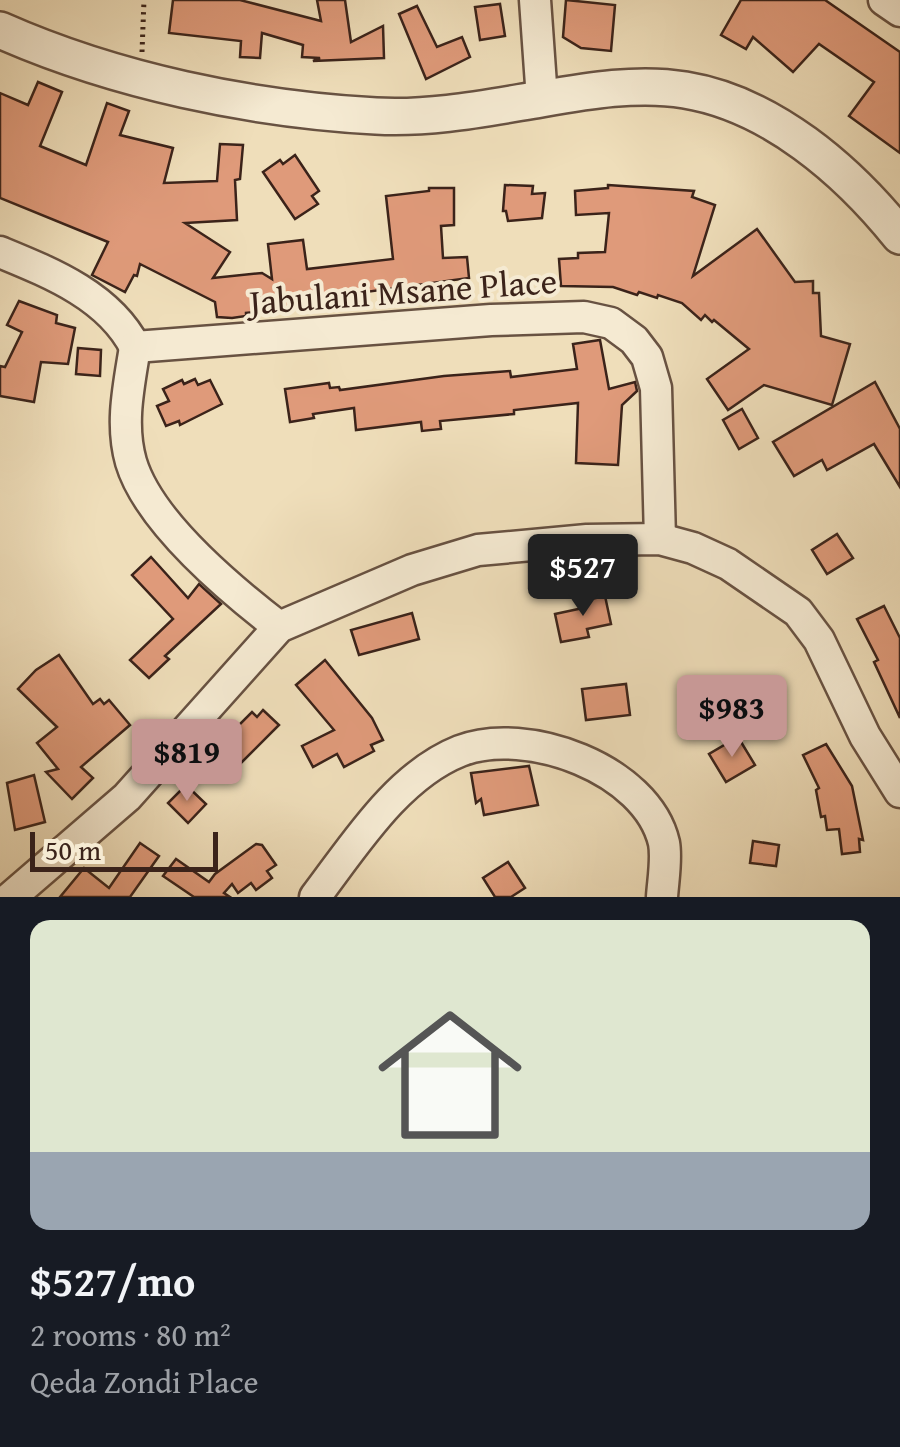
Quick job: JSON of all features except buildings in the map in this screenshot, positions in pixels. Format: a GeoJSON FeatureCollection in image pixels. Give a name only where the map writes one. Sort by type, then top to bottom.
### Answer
{"type":"FeatureCollection","features":[{"type":"Feature","properties":{"kind":"street"},"geometry":{"type":"LineString","coordinates":[[535,0],[542,99]]}},
{"type":"Feature","properties":{"kind":"street"},"geometry":{"type":"LineString","coordinates":[[884,0],[900,11]]}},
{"type":"Feature","properties":{"kind":"street"},"geometry":{"type":"LineString","coordinates":[[0,30],[100,67],[141,77],[262,103],[376,116],[462,112],[642,87],[681,89],[733,103],[766,120],[861,190],[900,236]]}},
{"type":"Feature","properties":{"kind":"street"},"geometry":{"type":"LineString","coordinates":[[0,252],[95,300],[126,330],[135,348],[125,427],[131,463],[145,492],[193,554],[280,627]]}},
{"type":"Feature","properties":{"kind":"street","name":"Jabulani Msane Place"},"geometry":{"type":"LineString","coordinates":[[135,348],[490,320],[584,317],[611,323],[634,340],[648,357],[656,388],[660,539]]}},
{"type":"Feature","properties":{"kind":"street"},"geometry":{"type":"LineString","coordinates":[[12,897],[127,797],[280,627],[412,570],[478,550],[588,540],[660,539],[728,564],[798,612],[818,640],[866,736],[900,792]]}},
{"type":"Feature","properties":{"kind":"street"},"geometry":{"type":"LineString","coordinates":[[315,897],[408,784],[462,750],[501,744],[540,748],[587,763],[618,778],[638,797],[664,844],[662,897]]}},
{"type":"Feature","properties":{"kind":"path"},"geometry":{"type":"LineString","coordinates":[[141,77],[144,0]]}}]}
